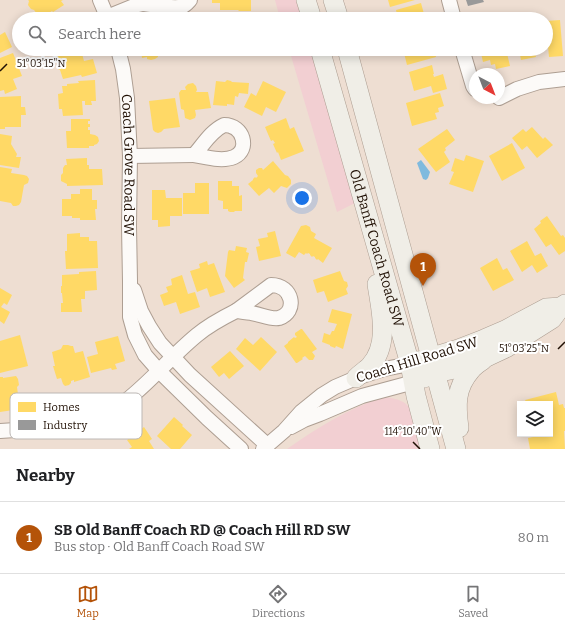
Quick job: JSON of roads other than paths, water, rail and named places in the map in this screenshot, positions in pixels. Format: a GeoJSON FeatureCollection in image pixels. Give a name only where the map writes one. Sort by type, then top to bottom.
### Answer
{"type":"FeatureCollection","features":[{"type":"Feature","properties":{"kind":"main road"},"geometry":{"type":"LineString","coordinates":[[306,0],[310,12]]}},
{"type":"Feature","properties":{"kind":"main road"},"geometry":{"type":"LineString","coordinates":[[334,0],[337,12]]}},
{"type":"Feature","properties":{"kind":"main road","name":"Old Banff Coach Road SW"},"geometry":{"type":"LineString","coordinates":[[322,56],[412,373],[430,449]]}},
{"type":"Feature","properties":{"kind":"main road","name":"Old Banff Coach Road SW"},"geometry":{"type":"LineString","coordinates":[[349,56],[456,449]]}},
{"type":"Feature","properties":{"kind":"main road"},"geometry":{"type":"LineString","coordinates":[[356,378],[370,366],[378,354],[381,342],[382,326],[371,227]]}},
{"type":"Feature","properties":{"kind":"main road","name":"Coach Hill Road SW"},"geometry":{"type":"LineString","coordinates":[[412,373],[433,365],[546,308],[563,305]]}},
{"type":"Feature","properties":{"kind":"main road","name":"Coach Hill Road SW"},"geometry":{"type":"LineString","coordinates":[[433,365],[450,370],[489,356],[506,348],[545,324],[552,319],[563,305]]}},
{"type":"Feature","properties":{"kind":"main road"},"geometry":{"type":"LineString","coordinates":[[462,449],[457,415],[459,391],[471,370],[489,356]]}},
{"type":"Feature","properties":{"kind":"street"},"geometry":{"type":"LineString","coordinates":[[100,0],[105,12]]}},
{"type":"Feature","properties":{"kind":"street"},"geometry":{"type":"LineString","coordinates":[[120,12],[145,2],[171,7],[181,7],[190,0]]}},
{"type":"Feature","properties":{"kind":"street"},"geometry":{"type":"LineString","coordinates":[[449,0],[452,12]]}},
{"type":"Feature","properties":{"kind":"street","name":"Coach Grove Road SW"},"geometry":{"type":"LineString","coordinates":[[120,56],[127,98],[130,156],[130,317],[135,335],[145,355],[159,371],[241,449]]}},
{"type":"Feature","properties":{"kind":"street"},"geometry":{"type":"LineString","coordinates":[[464,56],[469,73]]}},
{"type":"Feature","properties":{"kind":"street"},"geometry":{"type":"LineString","coordinates":[[505,95],[539,82],[565,79]]}},
{"type":"Feature","properties":{"kind":"street"},"geometry":{"type":"LineString","coordinates":[[130,156],[194,155]]}},
{"type":"Feature","properties":{"kind":"street","name":"Coach Grove Road SW"},"geometry":{"type":"LineString","coordinates":[[130,281],[148,326],[160,343],[173,358],[265,447]]}},
{"type":"Feature","properties":{"kind":"street"},"geometry":{"type":"LineString","coordinates":[[136,393],[197,335],[212,324],[236,311]]}},
{"type":"Feature","properties":{"kind":"street","name":"Coach Hill Road SW"},"geometry":{"type":"LineString","coordinates":[[265,447],[284,431],[301,412],[322,395],[335,387],[356,378],[384,369],[412,373]]}},
{"type":"Feature","properties":{"kind":"street","name":"Coach Hill Road SW"},"geometry":{"type":"LineString","coordinates":[[284,431],[304,420],[412,373]]}},
{"type":"Feature","properties":{"kind":"street"},"geometry":{"type":"LineString","coordinates":[[0,430],[10,430]]}},
{"type":"Feature","properties":{"kind":"water"},"geometry":{"type":"Polygon","coordinates":[[[421,160],[430,172],[426,180],[423,179],[417,163],[421,160]]]}},
{"type":"Feature","properties":{"kind":"place","name":"SB Old Banff Coach RD @ Coach Hill RD SW"},"geometry":{"type":"Point","coordinates":[423,286]}}]}
